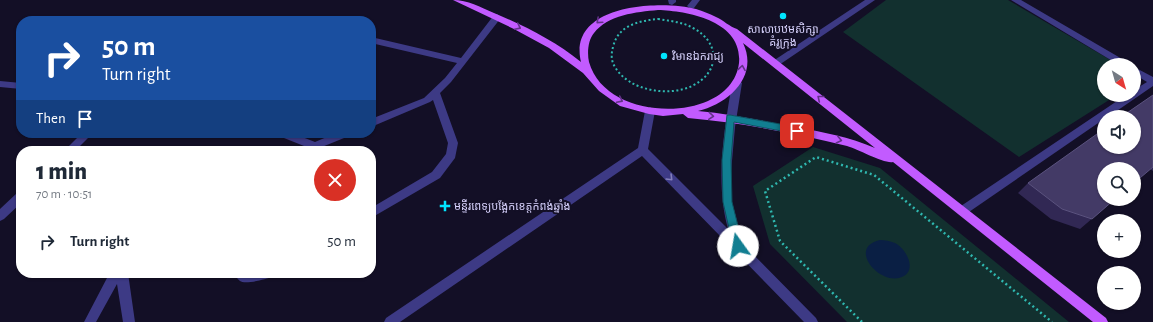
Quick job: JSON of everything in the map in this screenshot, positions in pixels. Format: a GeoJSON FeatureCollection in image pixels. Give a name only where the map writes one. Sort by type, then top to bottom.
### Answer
{"type":"FeatureCollection","features":[{"type":"Feature","properties":{"kind":"main road"},"geometry":{"type":"LineString","coordinates":[[457,0],[527,31],[553,47],[590,75],[602,89],[614,98],[632,106],[650,110],[730,118],[859,145],[905,166]]}},
{"type":"Feature","properties":{"kind":"main road"},"geometry":{"type":"LineString","coordinates":[[640,0],[694,3],[718,19],[776,63],[1102,322]]}},
{"type":"Feature","properties":{"kind":"main road"},"geometry":{"type":"LineString","coordinates":[[590,75],[584,55],[584,46],[588,35],[596,24],[607,14],[624,6],[658,1]]}},
{"type":"Feature","properties":{"kind":"main road"},"geometry":{"type":"LineString","coordinates":[[672,112],[693,110],[708,105],[724,96],[737,83],[743,67],[742,48],[735,35],[718,19]]}},
{"type":"Feature","properties":{"kind":"street"},"geometry":{"type":"LineString","coordinates":[[776,63],[871,0]]}},
{"type":"Feature","properties":{"kind":"street"},"geometry":{"type":"LineString","coordinates":[[1015,0],[1114,58]]}},
{"type":"Feature","properties":{"kind":"street"},"geometry":{"type":"LineString","coordinates":[[376,121],[427,100],[448,80],[498,17]]}},
{"type":"Feature","properties":{"kind":"street"},"geometry":{"type":"LineString","coordinates":[[376,41],[462,61]]}},
{"type":"Feature","properties":{"kind":"street"},"geometry":{"type":"LineString","coordinates":[[1141,74],[1153,81],[1141,90]]}},
{"type":"Feature","properties":{"kind":"street"},"geometry":{"type":"LineString","coordinates":[[737,83],[730,118],[726,160],[727,202],[738,246]]}},
{"type":"Feature","properties":{"kind":"street"},"geometry":{"type":"LineString","coordinates":[[0,84],[16,86]]}},
{"type":"Feature","properties":{"kind":"street"},"geometry":{"type":"LineString","coordinates":[[376,210],[436,175],[451,155],[453,143],[435,92]]}},
{"type":"Feature","properties":{"kind":"street"},"geometry":{"type":"LineString","coordinates":[[962,211],[1124,102]]}},
{"type":"Feature","properties":{"kind":"street"},"geometry":{"type":"LineString","coordinates":[[390,322],[643,150],[650,110]]}},
{"type":"Feature","properties":{"kind":"street"},"geometry":{"type":"LineString","coordinates":[[74,146],[83,138]]}},
{"type":"Feature","properties":{"kind":"street"},"geometry":{"type":"LineString","coordinates":[[295,138],[315,146],[334,138]]}},
{"type":"Feature","properties":{"kind":"street"},"geometry":{"type":"LineString","coordinates":[[643,150],[812,322]]}},
{"type":"Feature","properties":{"kind":"street"},"geometry":{"type":"LineString","coordinates":[[0,216],[16,201]]}},
{"type":"Feature","properties":{"kind":"street"},"geometry":{"type":"LineString","coordinates":[[90,322],[111,282],[116,278]]}},
{"type":"Feature","properties":{"kind":"street"},"geometry":{"type":"LineString","coordinates":[[123,278],[129,322]]}},
{"type":"Feature","properties":{"kind":"path"},"geometry":{"type":"LineString","coordinates":[[658,19],[682,23],[695,28],[707,38],[712,46],[715,59],[711,70],[702,81],[686,88],[668,91],[646,88],[630,82],[616,69],[611,57],[614,40],[619,32],[632,24],[658,19]]}},
{"type":"Feature","properties":{"kind":"path"},"geometry":{"type":"LineString","coordinates":[[862,322],[780,241],[765,191],[816,157],[874,175],[1052,322]]}},
{"type":"Feature","properties":{"kind":"green space"},"geometry":{"type":"Polygon","coordinates":[[[886,0],[1008,0],[1107,58],[1097,58],[1097,102],[1106,102],[1019,157],[843,32],[886,0]]]}},
{"type":"Feature","properties":{"kind":"green space"},"geometry":{"type":"Polygon","coordinates":[[[813,147],[880,168],[1069,322],[847,322],[770,244],[753,186],[813,147]]]}},
{"type":"Feature","properties":{"kind":"water"},"geometry":{"type":"Polygon","coordinates":[[[880,240],[895,243],[904,250],[910,266],[905,275],[899,278],[891,278],[882,275],[869,264],[866,256],[866,250],[871,244],[880,240]]]}},
{"type":"Feature","properties":{"kind":"building"},"geometry":{"type":"Polygon","coordinates":[[[1153,95],[1153,167],[1141,177],[1141,162],[1097,162],[1097,206],[1107,206],[1092,219],[1062,209],[1028,183],[1097,134],[1097,154],[1141,154],[1141,110],[1131,110],[1153,95]]]}},
{"type":"Feature","properties":{"kind":"place","name":"សាលាបឋមសិក្សា គំរូក្រុង"},"geometry":{"type":"Point","coordinates":[783,16]}},
{"type":"Feature","properties":{"kind":"place","name":"វិមានឯករាជ្យ"},"geometry":{"type":"Point","coordinates":[664,56]}},
{"type":"Feature","properties":{"kind":"place","name":"មន្ទីរពេទ្យបង្អែកខេត្តកំពង់ឆ្នាំង"},"geometry":{"type":"Point","coordinates":[445,206]}},
{"type":"Feature","properties":{"kind":"route"},"geometry":{"type":"LineString","coordinates":[[738,246],[727,202],[726,160],[730,118],[797,131]]}}]}
